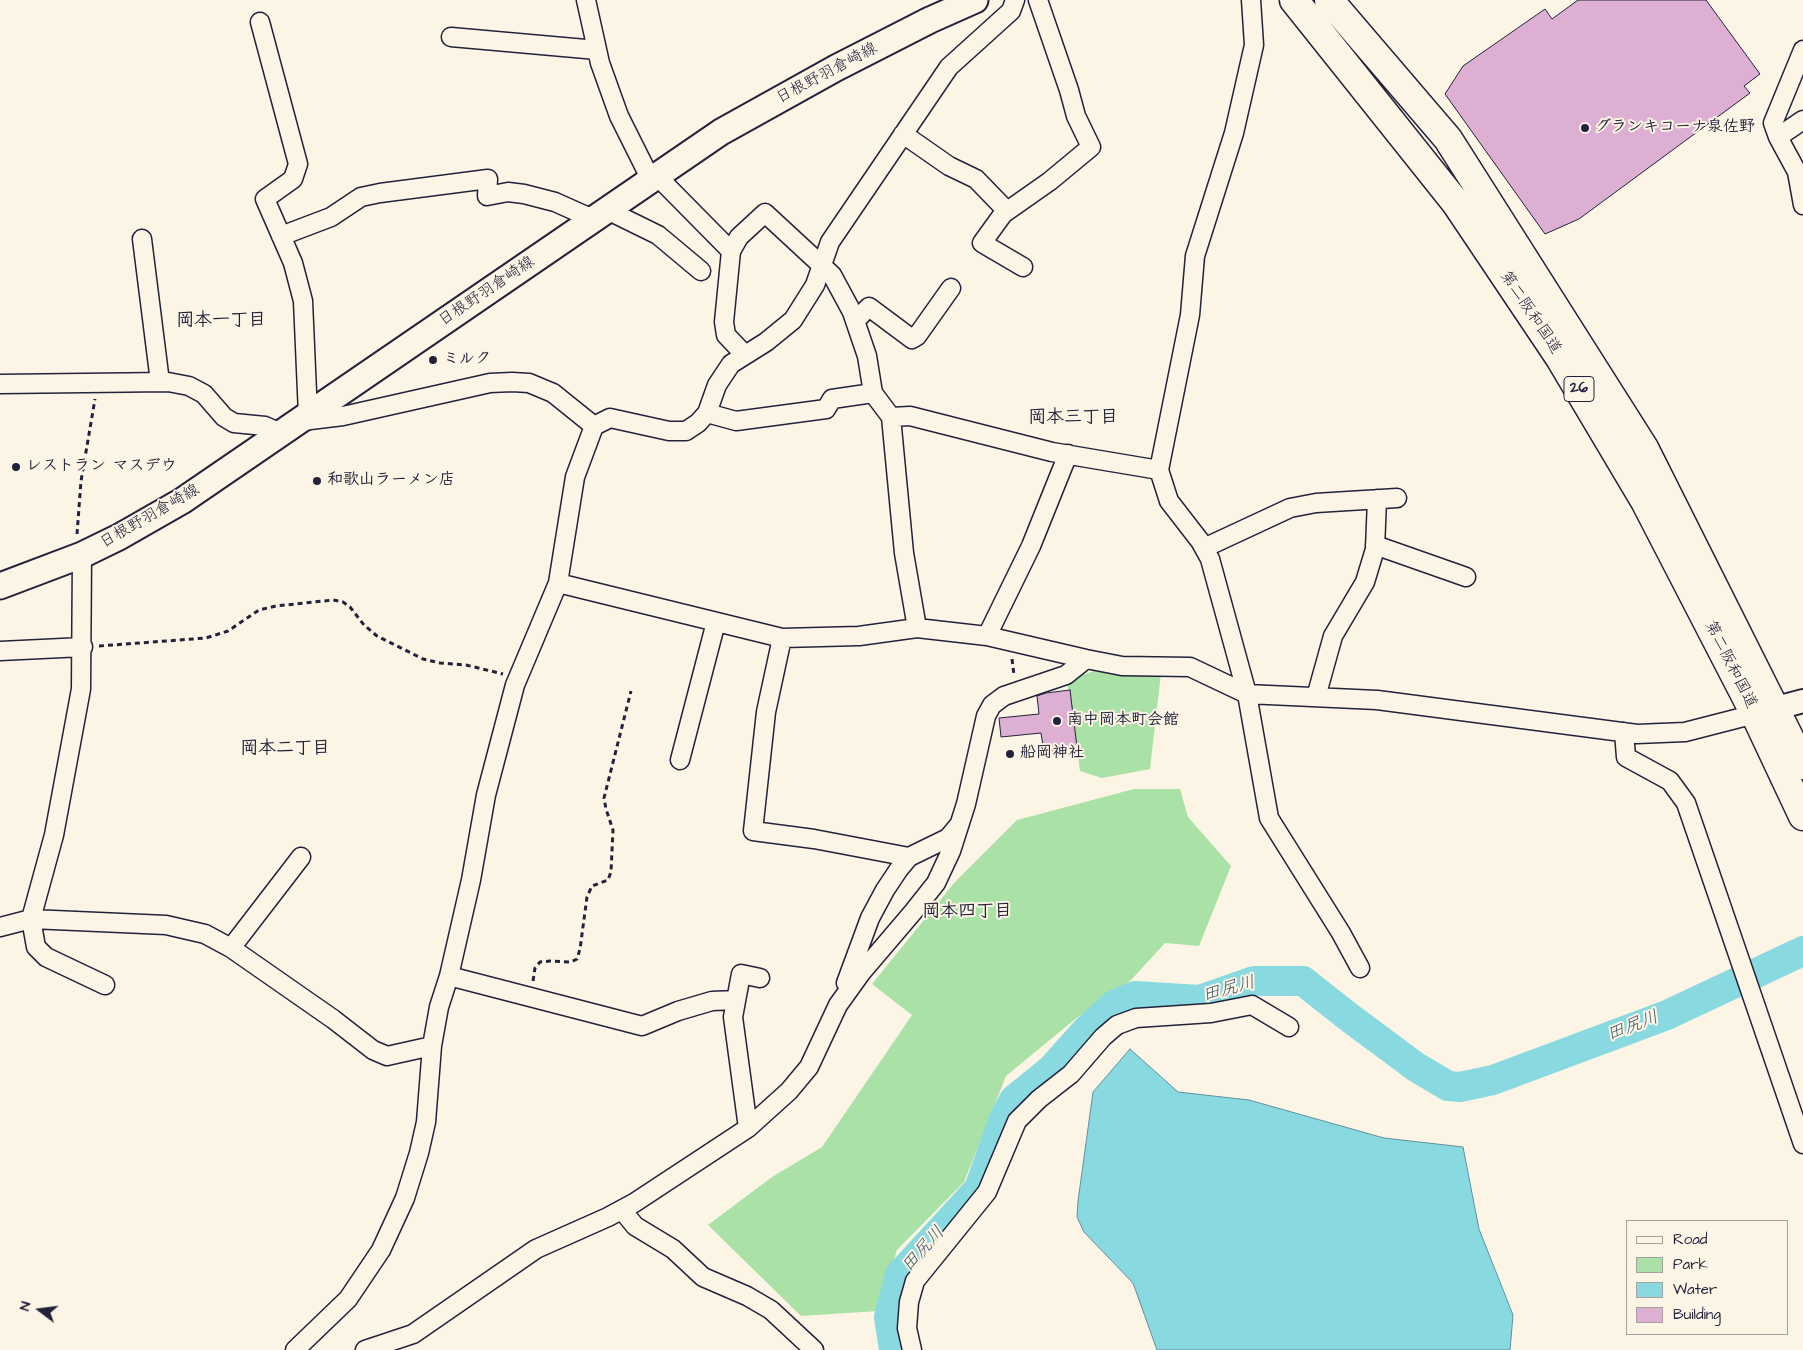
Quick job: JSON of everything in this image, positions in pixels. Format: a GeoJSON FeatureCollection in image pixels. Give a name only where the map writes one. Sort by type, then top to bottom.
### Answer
{"type":"FeatureCollection","features":[{"type":"Feature","properties":{"kind":"highway","name":"第二阪和国道"},"geometry":{"type":"LineString","coordinates":[[1294,0],[1456,203],[1560,358],[1645,501],[1765,711],[1803,765]]}},
{"type":"Feature","properties":{"kind":"highway","name":"第二阪和国道"},"geometry":{"type":"LineString","coordinates":[[1329,0],[1448,139],[1644,448],[1765,711],[1803,816]]}},
{"type":"Feature","properties":{"kind":"main road","name":"日根野羽倉崎線"},"geometry":{"type":"LineString","coordinates":[[0,586],[79,556],[119,537],[182,501],[721,132],[836,68],[930,20],[975,0]]}},
{"type":"Feature","properties":{"kind":"street"},"geometry":{"type":"LineString","coordinates":[[586,0],[600,63],[619,116],[654,178],[731,251]]}},
{"type":"Feature","properties":{"kind":"street"},"geometry":{"type":"LineString","coordinates":[[295,1350],[348,1299],[381,1250],[404,1198],[419,1153],[426,1122],[432,1046],[439,1007],[449,976],[471,880],[486,796],[518,677],[558,583],[575,476],[594,426],[610,418],[669,432],[686,430],[698,423],[708,413],[718,385],[731,364],[766,342],[793,320],[815,285],[830,242],[903,134],[949,68],[1010,11],[1015,0]]}},
{"type":"Feature","properties":{"kind":"street"},"geometry":{"type":"LineString","coordinates":[[1022,267],[982,243],[1003,214],[1050,181],[1091,147],[1076,116],[1038,0]]}},
{"type":"Feature","properties":{"kind":"street"},"geometry":{"type":"LineString","coordinates":[[1250,0],[1254,45],[1234,133],[1195,256],[1190,315],[1159,470],[1169,500],[1210,558],[1247,694],[1269,818],[1341,933],[1360,968]]}},
{"type":"Feature","properties":{"kind":"street"},"geometry":{"type":"LineString","coordinates":[[260,22],[298,164],[293,179],[265,199],[293,263],[303,301],[296,423]]}},
{"type":"Feature","properties":{"kind":"street"},"geometry":{"type":"LineString","coordinates":[[451,37],[597,50]]}},
{"type":"Feature","properties":{"kind":"street"},"geometry":{"type":"LineString","coordinates":[[1803,50],[1773,123],[1796,172],[1803,205]]}},
{"type":"Feature","properties":{"kind":"street"},"geometry":{"type":"LineString","coordinates":[[1778,137],[1803,120]]}},
{"type":"Feature","properties":{"kind":"street"},"geometry":{"type":"LineString","coordinates":[[903,134],[949,166],[976,179],[1007,211]]}},
{"type":"Feature","properties":{"kind":"street"},"geometry":{"type":"LineString","coordinates":[[281,236],[331,216],[362,197],[488,179],[486,196],[508,192],[524,194],[600,215],[658,235],[701,271]]}},
{"type":"Feature","properties":{"kind":"street"},"geometry":{"type":"LineString","coordinates":[[746,355],[726,335],[724,322],[731,251],[739,238],[765,213],[832,275],[856,321],[867,356],[873,393],[891,417],[904,554],[917,628]]}},
{"type":"Feature","properties":{"kind":"street"},"geometry":{"type":"LineString","coordinates":[[142,239],[160,382]]}},
{"type":"Feature","properties":{"kind":"street"},"geometry":{"type":"LineString","coordinates":[[856,321],[869,307],[912,339],[918,336],[951,288]]}},
{"type":"Feature","properties":{"kind":"street"},"geometry":{"type":"LineString","coordinates":[[0,384],[160,382],[189,386],[204,394],[224,417],[234,423],[265,426],[343,416],[490,383],[530,383],[553,393],[594,426]]}},
{"type":"Feature","properties":{"kind":"street"},"geometry":{"type":"LineString","coordinates":[[708,413],[736,421],[826,409],[832,399],[873,393]]}},
{"type":"Feature","properties":{"kind":"street"},"geometry":{"type":"LineString","coordinates":[[891,417],[910,416],[1068,454],[1159,470]]}},
{"type":"Feature","properties":{"kind":"street"},"geometry":{"type":"LineString","coordinates":[[988,636],[1031,546],[1068,454]]}},
{"type":"Feature","properties":{"kind":"street"},"geometry":{"type":"LineString","coordinates":[[1204,548],[1290,508],[1316,503],[1397,498]]}},
{"type":"Feature","properties":{"kind":"street"},"geometry":{"type":"LineString","coordinates":[[1316,697],[1333,636],[1345,613],[1366,582],[1375,545],[1377,499]]}},
{"type":"Feature","properties":{"kind":"street"},"geometry":{"type":"LineString","coordinates":[[1375,545],[1466,577]]}},
{"type":"Feature","properties":{"kind":"street"},"geometry":{"type":"LineString","coordinates":[[79,556],[82,647],[81,689],[54,835],[31,919],[36,947],[46,957],[104,985]]}},
{"type":"Feature","properties":{"kind":"street"},"geometry":{"type":"LineString","coordinates":[[558,583],[782,638],[859,636],[917,628],[988,636],[1086,660],[1122,666],[1190,667],[1247,694],[1377,700],[1637,734],[1685,732],[1803,701]]}},
{"type":"Feature","properties":{"kind":"street"},"geometry":{"type":"LineString","coordinates":[[680,760],[716,622]]}},
{"type":"Feature","properties":{"kind":"street"},"geometry":{"type":"LineString","coordinates":[[782,638],[766,712],[753,831],[814,839],[908,857]]}},
{"type":"Feature","properties":{"kind":"street"},"geometry":{"type":"LineString","coordinates":[[0,651],[82,647]]}},
{"type":"Feature","properties":{"kind":"street"},"geometry":{"type":"LineString","coordinates":[[838,1005],[861,973],[936,882],[951,852],[966,804],[986,716],[992,705],[1004,696],[1066,675],[1086,660]]}},
{"type":"Feature","properties":{"kind":"street"},"geometry":{"type":"LineString","coordinates":[[1624,732],[1626,757],[1670,781],[1686,803],[1803,1144]]}},
{"type":"Feature","properties":{"kind":"street"},"geometry":{"type":"LineString","coordinates":[[365,1350],[413,1334],[536,1249],[622,1210],[748,1128],[789,1091],[809,1067],[838,1005],[870,918],[885,890],[908,857],[948,838],[959,825]]}},
{"type":"Feature","properties":{"kind":"street"},"geometry":{"type":"LineString","coordinates":[[231,948],[301,857]]}},
{"type":"Feature","properties":{"kind":"street"},"geometry":{"type":"LineString","coordinates":[[0,927],[31,919],[166,925],[205,934],[231,948],[333,1019],[373,1050],[387,1056],[432,1046]]}},
{"type":"Feature","properties":{"kind":"street"},"geometry":{"type":"LineString","coordinates":[[748,1128],[733,1017],[741,974],[760,978]]}},
{"type":"Feature","properties":{"kind":"street"},"geometry":{"type":"LineString","coordinates":[[449,976],[642,1026],[678,1011],[712,1001],[736,1000]]}},
{"type":"Feature","properties":{"kind":"street"},"geometry":{"type":"LineString","coordinates":[[912,1350],[907,1328],[909,1302],[914,1281],[987,1192],[1017,1121],[1039,1099],[1071,1074],[1103,1037],[1117,1025],[1136,1018],[1211,1013],[1252,1005],[1289,1027]]}},
{"type":"Feature","properties":{"kind":"street"},"geometry":{"type":"LineString","coordinates":[[622,1210],[634,1226],[673,1249],[704,1277],[747,1296],[770,1310],[814,1350]]}},
{"type":"Feature","properties":{"kind":"path"},"geometry":{"type":"LineString","coordinates":[[79,556],[81,481],[98,383]]}},
{"type":"Feature","properties":{"kind":"path"},"geometry":{"type":"LineString","coordinates":[[82,647],[206,638],[228,631],[259,610],[276,606],[332,600],[350,606],[364,625],[377,636],[423,659],[440,663],[466,665],[518,677]]}},
{"type":"Feature","properties":{"kind":"path"},"geometry":{"type":"LineString","coordinates":[[530,997],[535,968],[540,962],[571,962],[577,959],[587,897],[592,886],[608,880],[611,872],[613,830],[604,798],[631,691]]}},
{"type":"Feature","properties":{"kind":"green space"},"geometry":{"type":"Polygon","coordinates":[[[1125,668],[1161,673],[1150,769],[1102,778],[1080,771],[1067,680],[1097,670],[1125,668]]]}},
{"type":"Feature","properties":{"kind":"green space"},"geometry":{"type":"Polygon","coordinates":[[[1134,789],[1180,789],[1188,817],[1231,866],[1199,946],[1165,943],[1131,980],[1074,1020],[1006,1076],[964,1182],[897,1250],[878,1311],[801,1316],[708,1225],[772,1177],[822,1147],[912,1015],[872,984],[954,883],[1017,820],[1134,789]]]}},
{"type":"Feature","properties":{"kind":"water"},"geometry":{"type":"Polygon","coordinates":[[[1130,1049],[1178,1092],[1249,1100],[1384,1138],[1463,1147],[1479,1229],[1513,1315],[1510,1350],[1157,1350],[1133,1283],[1084,1232],[1077,1217],[1093,1092],[1130,1049]]]}},
{"type":"Feature","properties":{"kind":"building","name":"グランキコーナ泉佐野"},"geometry":{"type":"Polygon","coordinates":[[[1578,0],[1706,0],[1760,74],[1744,86],[1750,93],[1579,219],[1545,234],[1445,94],[1463,66],[1545,9],[1552,19],[1578,0]]]}},
{"type":"Feature","properties":{"kind":"building","name":"南中岡本町会館"},"geometry":{"type":"Polygon","coordinates":[[[1070,690],[1077,747],[1044,752],[1041,733],[1001,737],[999,718],[1039,714],[1037,696],[1070,690]]]}},
{"type":"Feature","properties":{"kind":"waterway","name":"田尻川"},"geometry":{"type":"LineString","coordinates":[[894,1350],[889,1317],[900,1275],[979,1189],[1003,1121],[1014,1100],[1051,1070],[1085,1032],[1114,1005],[1135,996],[1200,1000],[1254,981],[1303,981],[1416,1067],[1448,1086],[1460,1087],[1493,1080],[1667,1015],[1803,951]]}},
{"type":"Feature","properties":{"kind":"place","name":"グランキコーナ泉佐野"},"geometry":{"type":"Point","coordinates":[1585,128]}},
{"type":"Feature","properties":{"kind":"place","name":"ミルク"},"geometry":{"type":"Point","coordinates":[433,360]}},
{"type":"Feature","properties":{"kind":"place","name":"レストラン マスデウ"},"geometry":{"type":"Point","coordinates":[16,467]}},
{"type":"Feature","properties":{"kind":"place","name":"和歌山ラーメン店"},"geometry":{"type":"Point","coordinates":[317,481]}},
{"type":"Feature","properties":{"kind":"place","name":"南中岡本町会館"},"geometry":{"type":"Point","coordinates":[1057,721]}},
{"type":"Feature","properties":{"kind":"place","name":"船岡神社"},"geometry":{"type":"Point","coordinates":[1010,754]}},
{"type":"Feature","properties":{"kind":"district","name":"岡本一丁目"},"geometry":{"type":"Point","coordinates":[221,321]}},
{"type":"Feature","properties":{"kind":"district","name":"岡本三丁目"},"geometry":{"type":"Point","coordinates":[1073,418]}},
{"type":"Feature","properties":{"kind":"district","name":"岡本二丁目"},"geometry":{"type":"Point","coordinates":[285,749]}},
{"type":"Feature","properties":{"kind":"district","name":"岡本四丁目"},"geometry":{"type":"Point","coordinates":[967,912]}}]}
